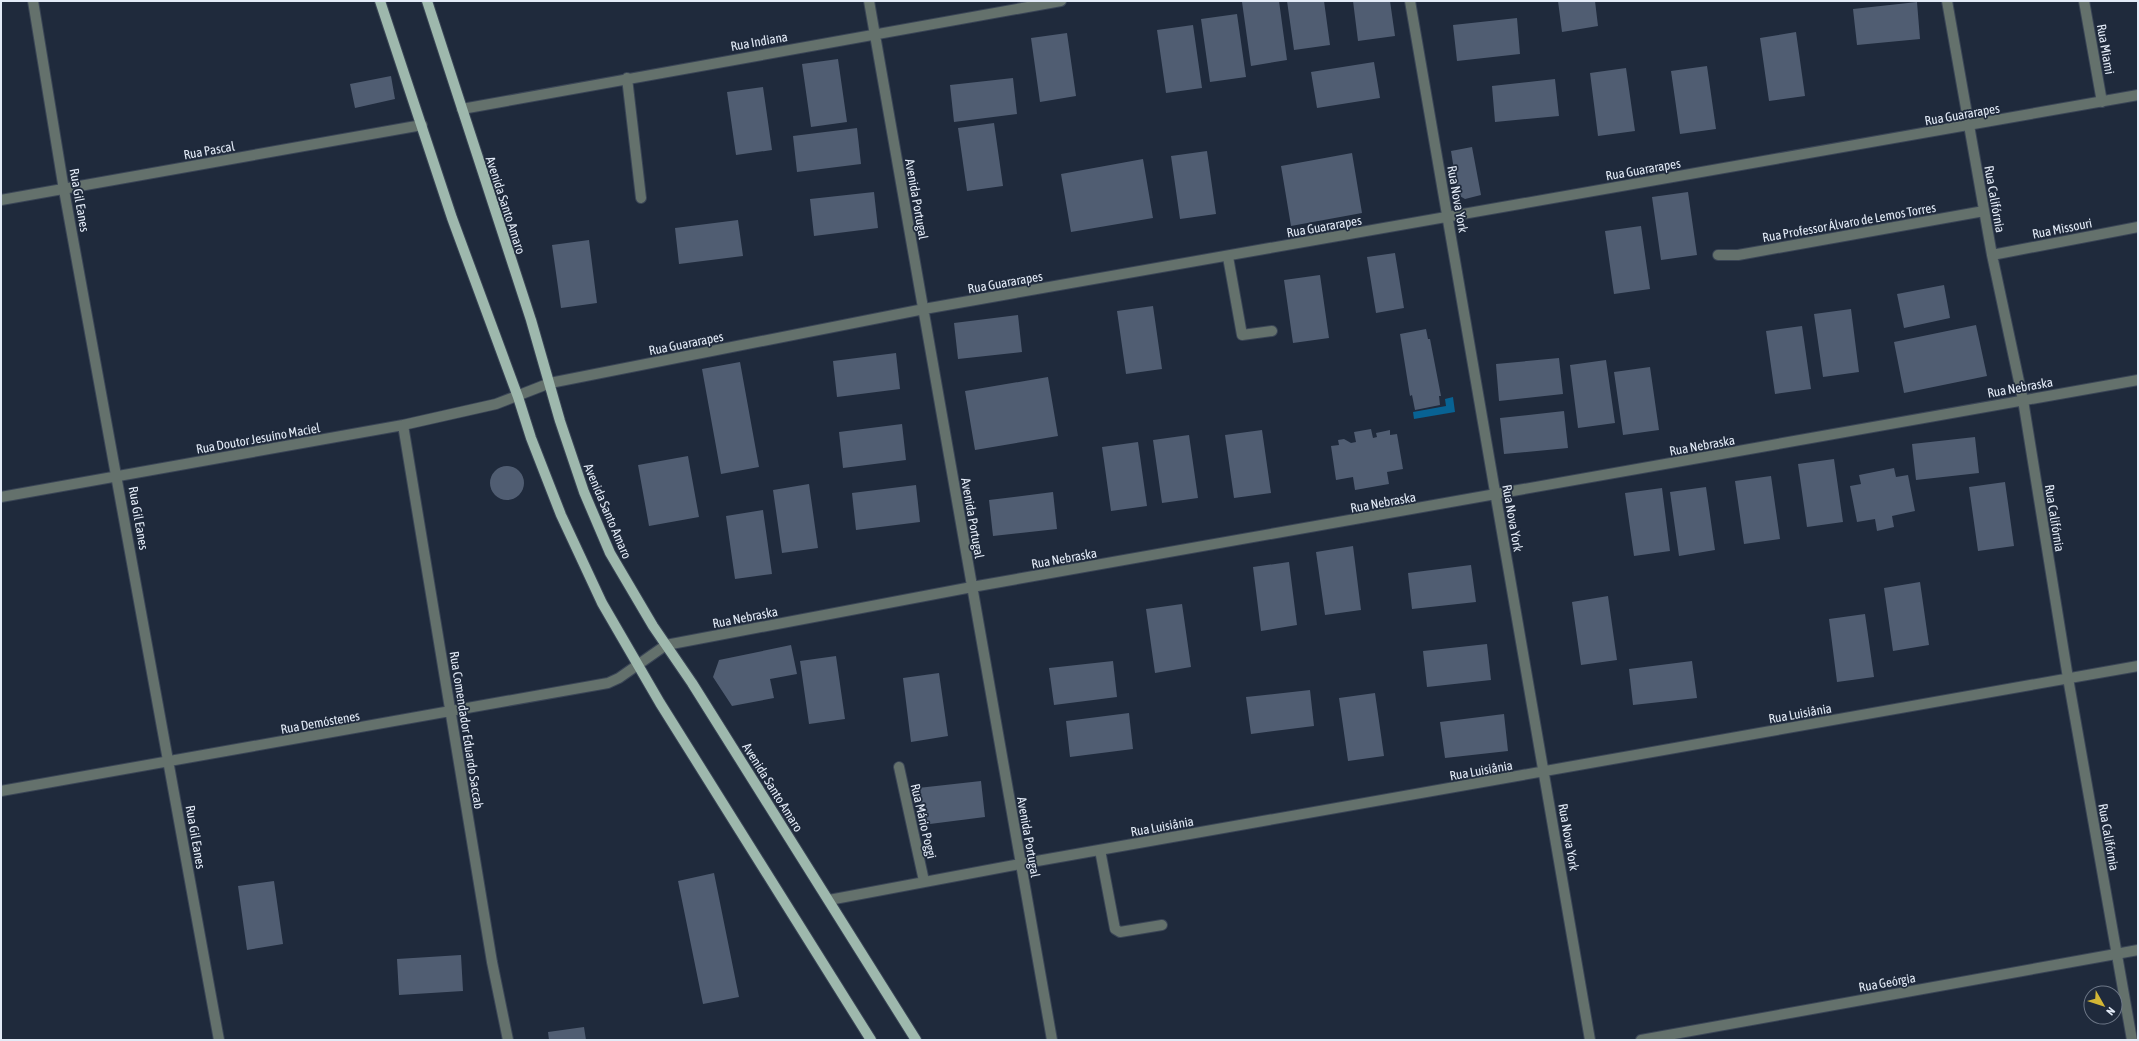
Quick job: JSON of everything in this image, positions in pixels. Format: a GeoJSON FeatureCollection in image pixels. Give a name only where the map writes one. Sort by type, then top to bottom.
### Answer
{"type":"FeatureCollection","features":[{"type":"Feature","properties":{"kind":"main road"},"geometry":{"type":"LineString","coordinates":[[380,1],[452,218],[518,397],[521,419],[561,515],[602,603],[690,753],[871,1040]]}},
{"type":"Feature","properties":{"kind":"main road","name":"Avenida Santo Amaro"},"geometry":{"type":"LineString","coordinates":[[428,1],[531,320],[560,421],[584,492],[610,553],[666,645],[829,900],[916,1040]]}},
{"type":"Feature","properties":{"kind":"street","name":"Rua Gil Eanes"},"geometry":{"type":"LineString","coordinates":[[33,1],[64,190],[118,476],[219,1040]]}},
{"type":"Feature","properties":{"kind":"street","name":"Avenida Portugal"},"geometry":{"type":"LineString","coordinates":[[869,1],[1052,1040]]}},
{"type":"Feature","properties":{"kind":"street","name":"Rua Indiana"},"geometry":{"type":"LineString","coordinates":[[462,109],[627,78],[1061,1]]}},
{"type":"Feature","properties":{"kind":"street","name":"Rua Nova York"},"geometry":{"type":"LineString","coordinates":[[1410,1],[1590,1040]]}},
{"type":"Feature","properties":{"kind":"street","name":"Rua Califórnia"},"geometry":{"type":"LineString","coordinates":[[1947,1],[1992,255],[2023,400],[2068,678],[2132,1040]]}},
{"type":"Feature","properties":{"kind":"street","name":"Rua Miami"},"geometry":{"type":"LineString","coordinates":[[2084,1],[2102,102]]}},
{"type":"Feature","properties":{"kind":"street"},"geometry":{"type":"LineString","coordinates":[[627,78],[642,198]]}},
{"type":"Feature","properties":{"kind":"street","name":"Rua Guararapes"},"geometry":{"type":"LineString","coordinates":[[518,397],[550,383],[924,309],[1228,257],[1448,216],[1969,126],[2138,95]]}},
{"type":"Feature","properties":{"kind":"street","name":"Rua Pascal"},"geometry":{"type":"LineString","coordinates":[[1,200],[64,190],[422,125]]}},
{"type":"Feature","properties":{"kind":"street","name":"Rua Professor Álvaro de Lemos Torres"},"geometry":{"type":"LineString","coordinates":[[1718,256],[1738,255],[1984,211]]}},
{"type":"Feature","properties":{"kind":"street","name":"Rua Missouri"},"geometry":{"type":"LineString","coordinates":[[1992,255],[2138,227]]}},
{"type":"Feature","properties":{"kind":"street"},"geometry":{"type":"LineString","coordinates":[[1228,257],[1242,335],[1272,331]]}},
{"type":"Feature","properties":{"kind":"street","name":"Rua Nebraska"},"geometry":{"type":"LineString","coordinates":[[638,665],[666,645],[972,587],[2138,380]]}},
{"type":"Feature","properties":{"kind":"street","name":"Rua Doutor Jesuíno Maciel"},"geometry":{"type":"LineString","coordinates":[[1,497],[403,425],[518,397]]}},
{"type":"Feature","properties":{"kind":"street","name":"Rua Comendador Eduardo Saccab"},"geometry":{"type":"LineString","coordinates":[[403,425],[452,712],[492,962],[508,1040]]}},
{"type":"Feature","properties":{"kind":"street","name":"Rua Demóstenes"},"geometry":{"type":"LineString","coordinates":[[1,791],[452,712],[608,683],[619,678],[638,665]]}},
{"type":"Feature","properties":{"kind":"street","name":"Rua Luisiânia"},"geometry":{"type":"LineString","coordinates":[[829,900],[924,881],[2138,666]]}},
{"type":"Feature","properties":{"kind":"street","name":"Rua Mário Poggi"},"geometry":{"type":"LineString","coordinates":[[899,767],[924,881]]}},
{"type":"Feature","properties":{"kind":"street"},"geometry":{"type":"LineString","coordinates":[[1100,850],[1115,930],[1120,932],[1162,925]]}},
{"type":"Feature","properties":{"kind":"street","name":"Rua Geórgia"},"geometry":{"type":"LineString","coordinates":[[1641,1040],[2138,950]]}},
{"type":"Feature","properties":{"kind":"water"},"geometry":{"type":"Polygon","coordinates":[[[1453,397],[1455,412],[1414,419],[1413,412],[1446,406],[1445,399],[1453,397]]]}},
{"type":"Feature","properties":{"kind":"building"},"geometry":{"type":"Polygon","coordinates":[[[1279,1],[1287,60],[1251,66],[1242,2],[1279,1]]]}},
{"type":"Feature","properties":{"kind":"building"},"geometry":{"type":"Polygon","coordinates":[[[1287,1],[1324,1],[1330,45],[1294,50],[1287,1]]]}},
{"type":"Feature","properties":{"kind":"building"},"geometry":{"type":"Polygon","coordinates":[[[1353,1],[1390,1],[1395,36],[1358,41],[1353,1]]]}},
{"type":"Feature","properties":{"kind":"building"},"geometry":{"type":"Polygon","coordinates":[[[1558,1],[1595,1],[1598,26],[1562,32],[1558,1]]]}},
{"type":"Feature","properties":{"kind":"building"},"geometry":{"type":"Polygon","coordinates":[[[1917,2],[1920,39],[1857,45],[1853,9],[1917,2]]]}},
{"type":"Feature","properties":{"kind":"building"},"geometry":{"type":"Polygon","coordinates":[[[1237,14],[1246,77],[1210,82],[1201,19],[1237,14]]]}},
{"type":"Feature","properties":{"kind":"building"},"geometry":{"type":"Polygon","coordinates":[[[1517,18],[1520,54],[1457,61],[1453,25],[1517,18]]]}},
{"type":"Feature","properties":{"kind":"building"},"geometry":{"type":"Polygon","coordinates":[[[1193,25],[1202,88],[1166,93],[1157,30],[1193,25]]]}},
{"type":"Feature","properties":{"kind":"building"},"geometry":{"type":"Polygon","coordinates":[[[1796,32],[1805,96],[1769,101],[1760,38],[1796,32]]]}},
{"type":"Feature","properties":{"kind":"building"},"geometry":{"type":"Polygon","coordinates":[[[1067,33],[1076,96],[1040,102],[1031,38],[1067,33]]]}},
{"type":"Feature","properties":{"kind":"building"},"geometry":{"type":"Polygon","coordinates":[[[838,59],[847,122],[811,127],[802,64],[838,59]]]}},
{"type":"Feature","properties":{"kind":"building"},"geometry":{"type":"Polygon","coordinates":[[[1374,62],[1380,98],[1317,108],[1311,72],[1374,62]]]}},
{"type":"Feature","properties":{"kind":"building"},"geometry":{"type":"Polygon","coordinates":[[[1707,66],[1716,129],[1680,134],[1671,71],[1707,66]]]}},
{"type":"Feature","properties":{"kind":"building"},"geometry":{"type":"Polygon","coordinates":[[[1626,68],[1635,131],[1598,136],[1590,73],[1626,68]]]}},
{"type":"Feature","properties":{"kind":"building"},"geometry":{"type":"Polygon","coordinates":[[[391,76],[395,99],[355,108],[350,84],[391,76]]]}},
{"type":"Feature","properties":{"kind":"building"},"geometry":{"type":"Polygon","coordinates":[[[1013,78],[1017,114],[954,122],[950,85],[1013,78]]]}},
{"type":"Feature","properties":{"kind":"building"},"geometry":{"type":"Polygon","coordinates":[[[1555,79],[1559,116],[1495,122],[1492,86],[1555,79]]]}},
{"type":"Feature","properties":{"kind":"building"},"geometry":{"type":"Polygon","coordinates":[[[763,87],[772,150],[736,155],[727,92],[763,87]]]}},
{"type":"Feature","properties":{"kind":"building"},"geometry":{"type":"Polygon","coordinates":[[[994,123],[1003,186],[967,191],[958,128],[994,123]]]}},
{"type":"Feature","properties":{"kind":"building"},"geometry":{"type":"Polygon","coordinates":[[[857,128],[861,164],[797,172],[793,136],[857,128]]]}},
{"type":"Feature","properties":{"kind":"building"},"geometry":{"type":"Polygon","coordinates":[[[1472,147],[1481,195],[1465,199],[1458,195],[1451,151],[1472,147]]]}},
{"type":"Feature","properties":{"kind":"building"},"geometry":{"type":"Polygon","coordinates":[[[1207,151],[1216,214],[1180,219],[1171,156],[1207,151]]]}},
{"type":"Feature","properties":{"kind":"building"},"geometry":{"type":"Polygon","coordinates":[[[1352,153],[1362,213],[1291,226],[1281,166],[1352,153]]]}},
{"type":"Feature","properties":{"kind":"building"},"geometry":{"type":"Polygon","coordinates":[[[1143,159],[1153,218],[1071,232],[1061,174],[1143,159]]]}},
{"type":"Feature","properties":{"kind":"building"},"geometry":{"type":"Polygon","coordinates":[[[874,192],[878,228],[814,236],[810,199],[874,192]]]}},
{"type":"Feature","properties":{"kind":"building"},"geometry":{"type":"Polygon","coordinates":[[[1688,192],[1697,255],[1661,260],[1652,197],[1688,192]]]}},
{"type":"Feature","properties":{"kind":"building"},"geometry":{"type":"Polygon","coordinates":[[[738,220],[743,256],[679,264],[675,228],[738,220]]]}},
{"type":"Feature","properties":{"kind":"building"},"geometry":{"type":"Polygon","coordinates":[[[1641,226],[1650,289],[1614,294],[1605,231],[1641,226]]]}},
{"type":"Feature","properties":{"kind":"building"},"geometry":{"type":"Polygon","coordinates":[[[589,240],[597,303],[561,308],[552,245],[589,240]]]}},
{"type":"Feature","properties":{"kind":"building"},"geometry":{"type":"Polygon","coordinates":[[[1395,253],[1404,308],[1376,313],[1367,257],[1395,253]]]}},
{"type":"Feature","properties":{"kind":"building"},"geometry":{"type":"Polygon","coordinates":[[[1320,275],[1329,338],[1293,343],[1284,280],[1320,275]]]}},
{"type":"Feature","properties":{"kind":"building"},"geometry":{"type":"Polygon","coordinates":[[[1944,285],[1950,318],[1904,328],[1897,294],[1944,285]]]}},
{"type":"Feature","properties":{"kind":"building"},"geometry":{"type":"Polygon","coordinates":[[[1153,306],[1162,369],[1126,374],[1117,311],[1153,306]]]}},
{"type":"Feature","properties":{"kind":"building"},"geometry":{"type":"Polygon","coordinates":[[[1851,309],[1859,372],[1823,377],[1814,314],[1851,309]]]}},
{"type":"Feature","properties":{"kind":"building"},"geometry":{"type":"Polygon","coordinates":[[[1018,315],[1022,352],[958,359],[954,323],[1018,315]]]}},
{"type":"Feature","properties":{"kind":"building"},"geometry":{"type":"Polygon","coordinates":[[[1976,325],[1987,376],[1904,393],[1894,342],[1976,325]]]}},
{"type":"Feature","properties":{"kind":"building"},"geometry":{"type":"Polygon","coordinates":[[[1802,326],[1811,389],[1775,394],[1766,331],[1802,326]]]}},
{"type":"Feature","properties":{"kind":"building"},"geometry":{"type":"Polygon","coordinates":[[[1426,329],[1428,339],[1430,339],[1441,396],[1439,396],[1440,405],[1415,410],[1412,395],[1410,396],[1400,334],[1426,329]]]}},
{"type":"Feature","properties":{"kind":"building"},"geometry":{"type":"Polygon","coordinates":[[[896,353],[900,389],[837,397],[833,361],[896,353]]]}},
{"type":"Feature","properties":{"kind":"building"},"geometry":{"type":"Polygon","coordinates":[[[1559,358],[1563,394],[1499,401],[1496,364],[1559,358]]]}},
{"type":"Feature","properties":{"kind":"building"},"geometry":{"type":"Polygon","coordinates":[[[1606,360],[1615,423],[1578,428],[1570,365],[1606,360]]]}},
{"type":"Feature","properties":{"kind":"building"},"geometry":{"type":"Polygon","coordinates":[[[740,362],[759,467],[721,474],[702,369],[740,362]]]}},
{"type":"Feature","properties":{"kind":"building"},"geometry":{"type":"Polygon","coordinates":[[[1650,367],[1659,430],[1623,435],[1614,372],[1650,367]]]}},
{"type":"Feature","properties":{"kind":"building"},"geometry":{"type":"Polygon","coordinates":[[[1048,377],[1058,436],[975,450],[965,391],[1048,377]]]}},
{"type":"Feature","properties":{"kind":"building"},"geometry":{"type":"Polygon","coordinates":[[[1564,411],[1568,448],[1504,454],[1500,418],[1564,411]]]}},
{"type":"Feature","properties":{"kind":"building"},"geometry":{"type":"Polygon","coordinates":[[[902,424],[906,460],[843,468],[839,432],[902,424]]]}},
{"type":"Feature","properties":{"kind":"building"},"geometry":{"type":"Polygon","coordinates":[[[1371,429],[1373,438],[1377,437],[1376,433],[1390,430],[1390,435],[1397,434],[1403,469],[1387,472],[1389,484],[1355,490],[1353,477],[1336,480],[1331,446],[1339,445],[1338,440],[1344,439],[1351,443],[1356,442],[1354,432],[1371,429]]]}},
{"type":"Feature","properties":{"kind":"building"},"geometry":{"type":"Polygon","coordinates":[[[1262,430],[1271,493],[1234,498],[1225,435],[1262,430]]]}},
{"type":"Feature","properties":{"kind":"building"},"geometry":{"type":"Polygon","coordinates":[[[1189,435],[1198,498],[1162,503],[1153,440],[1189,435]]]}},
{"type":"Feature","properties":{"kind":"building"},"geometry":{"type":"Polygon","coordinates":[[[1975,437],[1979,473],[1916,480],[1912,444],[1975,437]]]}},
{"type":"Feature","properties":{"kind":"building"},"geometry":{"type":"Polygon","coordinates":[[[1138,442],[1147,506],[1111,511],[1102,447],[1138,442]]]}},
{"type":"Feature","properties":{"kind":"building"},"geometry":{"type":"Polygon","coordinates":[[[688,456],[699,517],[649,526],[638,465],[688,456]]]}},
{"type":"Feature","properties":{"kind":"building"},"geometry":{"type":"Polygon","coordinates":[[[1834,459],[1843,522],[1807,527],[1798,464],[1834,459]]]}},
{"type":"Feature","properties":{"kind":"building"},"geometry":{"type":"Polygon","coordinates":[[[507,466],[519,471],[524,483],[519,495],[507,500],[495,495],[490,483],[495,471],[507,466]]]}},
{"type":"Feature","properties":{"kind":"building"},"geometry":{"type":"Polygon","coordinates":[[[1894,468],[1896,477],[1908,475],[1915,511],[1892,516],[1894,527],[1877,531],[1875,519],[1857,522],[1850,486],[1861,484],[1859,475],[1894,468]]]}},
{"type":"Feature","properties":{"kind":"building"},"geometry":{"type":"Polygon","coordinates":[[[1771,476],[1780,539],[1744,544],[1735,481],[1771,476]]]}},
{"type":"Feature","properties":{"kind":"building"},"geometry":{"type":"Polygon","coordinates":[[[2005,482],[2014,546],[1978,551],[1969,487],[2005,482]]]}},
{"type":"Feature","properties":{"kind":"building"},"geometry":{"type":"Polygon","coordinates":[[[809,484],[818,548],[782,553],[773,490],[809,484]]]}},
{"type":"Feature","properties":{"kind":"building"},"geometry":{"type":"Polygon","coordinates":[[[916,485],[920,522],[856,530],[852,493],[916,485]]]}},
{"type":"Feature","properties":{"kind":"building"},"geometry":{"type":"Polygon","coordinates":[[[1706,487],[1715,550],[1679,556],[1670,492],[1706,487]]]}},
{"type":"Feature","properties":{"kind":"building"},"geometry":{"type":"Polygon","coordinates":[[[1662,488],[1670,551],[1634,556],[1625,493],[1662,488]]]}},
{"type":"Feature","properties":{"kind":"building"},"geometry":{"type":"Polygon","coordinates":[[[1053,492],[1057,529],[993,536],[989,500],[1053,492]]]}},
{"type":"Feature","properties":{"kind":"building"},"geometry":{"type":"Polygon","coordinates":[[[763,510],[772,574],[735,579],[726,516],[763,510]]]}},
{"type":"Feature","properties":{"kind":"building"},"geometry":{"type":"Polygon","coordinates":[[[1353,546],[1361,610],[1325,615],[1316,552],[1353,546]]]}},
{"type":"Feature","properties":{"kind":"building"},"geometry":{"type":"Polygon","coordinates":[[[1289,562],[1297,625],[1261,631],[1253,567],[1289,562]]]}},
{"type":"Feature","properties":{"kind":"building"},"geometry":{"type":"Polygon","coordinates":[[[1471,565],[1476,602],[1412,609],[1408,573],[1471,565]]]}},
{"type":"Feature","properties":{"kind":"building"},"geometry":{"type":"Polygon","coordinates":[[[1920,582],[1929,645],[1893,651],[1884,588],[1920,582]]]}},
{"type":"Feature","properties":{"kind":"building"},"geometry":{"type":"Polygon","coordinates":[[[1608,596],[1617,660],[1581,665],[1572,602],[1608,596]]]}},
{"type":"Feature","properties":{"kind":"building"},"geometry":{"type":"Polygon","coordinates":[[[1182,604],[1191,667],[1155,673],[1146,609],[1182,604]]]}},
{"type":"Feature","properties":{"kind":"building"},"geometry":{"type":"Polygon","coordinates":[[[1865,614],[1874,677],[1837,682],[1829,619],[1865,614]]]}},
{"type":"Feature","properties":{"kind":"building"},"geometry":{"type":"Polygon","coordinates":[[[1487,644],[1491,680],[1427,687],[1423,651],[1487,644]]]}},
{"type":"Feature","properties":{"kind":"building"},"geometry":{"type":"Polygon","coordinates":[[[791,645],[797,674],[770,679],[774,698],[732,706],[713,677],[719,660],[791,645]]]}},
{"type":"Feature","properties":{"kind":"building"},"geometry":{"type":"Polygon","coordinates":[[[836,656],[845,719],[809,724],[800,661],[836,656]]]}},
{"type":"Feature","properties":{"kind":"building"},"geometry":{"type":"Polygon","coordinates":[[[1113,661],[1117,697],[1054,705],[1049,668],[1113,661]]]}},
{"type":"Feature","properties":{"kind":"building"},"geometry":{"type":"Polygon","coordinates":[[[1692,661],[1697,698],[1633,705],[1629,669],[1692,661]]]}},
{"type":"Feature","properties":{"kind":"building"},"geometry":{"type":"Polygon","coordinates":[[[939,673],[948,736],[911,742],[903,678],[939,673]]]}},
{"type":"Feature","properties":{"kind":"building"},"geometry":{"type":"Polygon","coordinates":[[[1310,690],[1314,726],[1251,734],[1246,697],[1310,690]]]}},
{"type":"Feature","properties":{"kind":"building"},"geometry":{"type":"Polygon","coordinates":[[[1375,693],[1384,756],[1348,761],[1339,698],[1375,693]]]}},
{"type":"Feature","properties":{"kind":"building"},"geometry":{"type":"Polygon","coordinates":[[[1129,713],[1133,749],[1070,757],[1066,721],[1129,713]]]}},
{"type":"Feature","properties":{"kind":"building"},"geometry":{"type":"Polygon","coordinates":[[[1504,714],[1508,751],[1445,758],[1440,722],[1504,714]]]}},
{"type":"Feature","properties":{"kind":"building"},"geometry":{"type":"Polygon","coordinates":[[[981,781],[985,817],[922,825],[918,788],[981,781]]]}},
{"type":"Feature","properties":{"kind":"building"},"geometry":{"type":"Polygon","coordinates":[[[714,873],[739,997],[703,1004],[678,881],[714,873]]]}},
{"type":"Feature","properties":{"kind":"building"},"geometry":{"type":"Polygon","coordinates":[[[274,881],[283,944],[247,950],[238,886],[274,881]]]}},
{"type":"Feature","properties":{"kind":"building"},"geometry":{"type":"Polygon","coordinates":[[[461,955],[463,991],[399,995],[397,959],[461,955]]]}},
{"type":"Feature","properties":{"kind":"building"},"geometry":{"type":"Polygon","coordinates":[[[584,1027],[586,1040],[549,1040],[548,1032],[584,1027]]]}}]}
